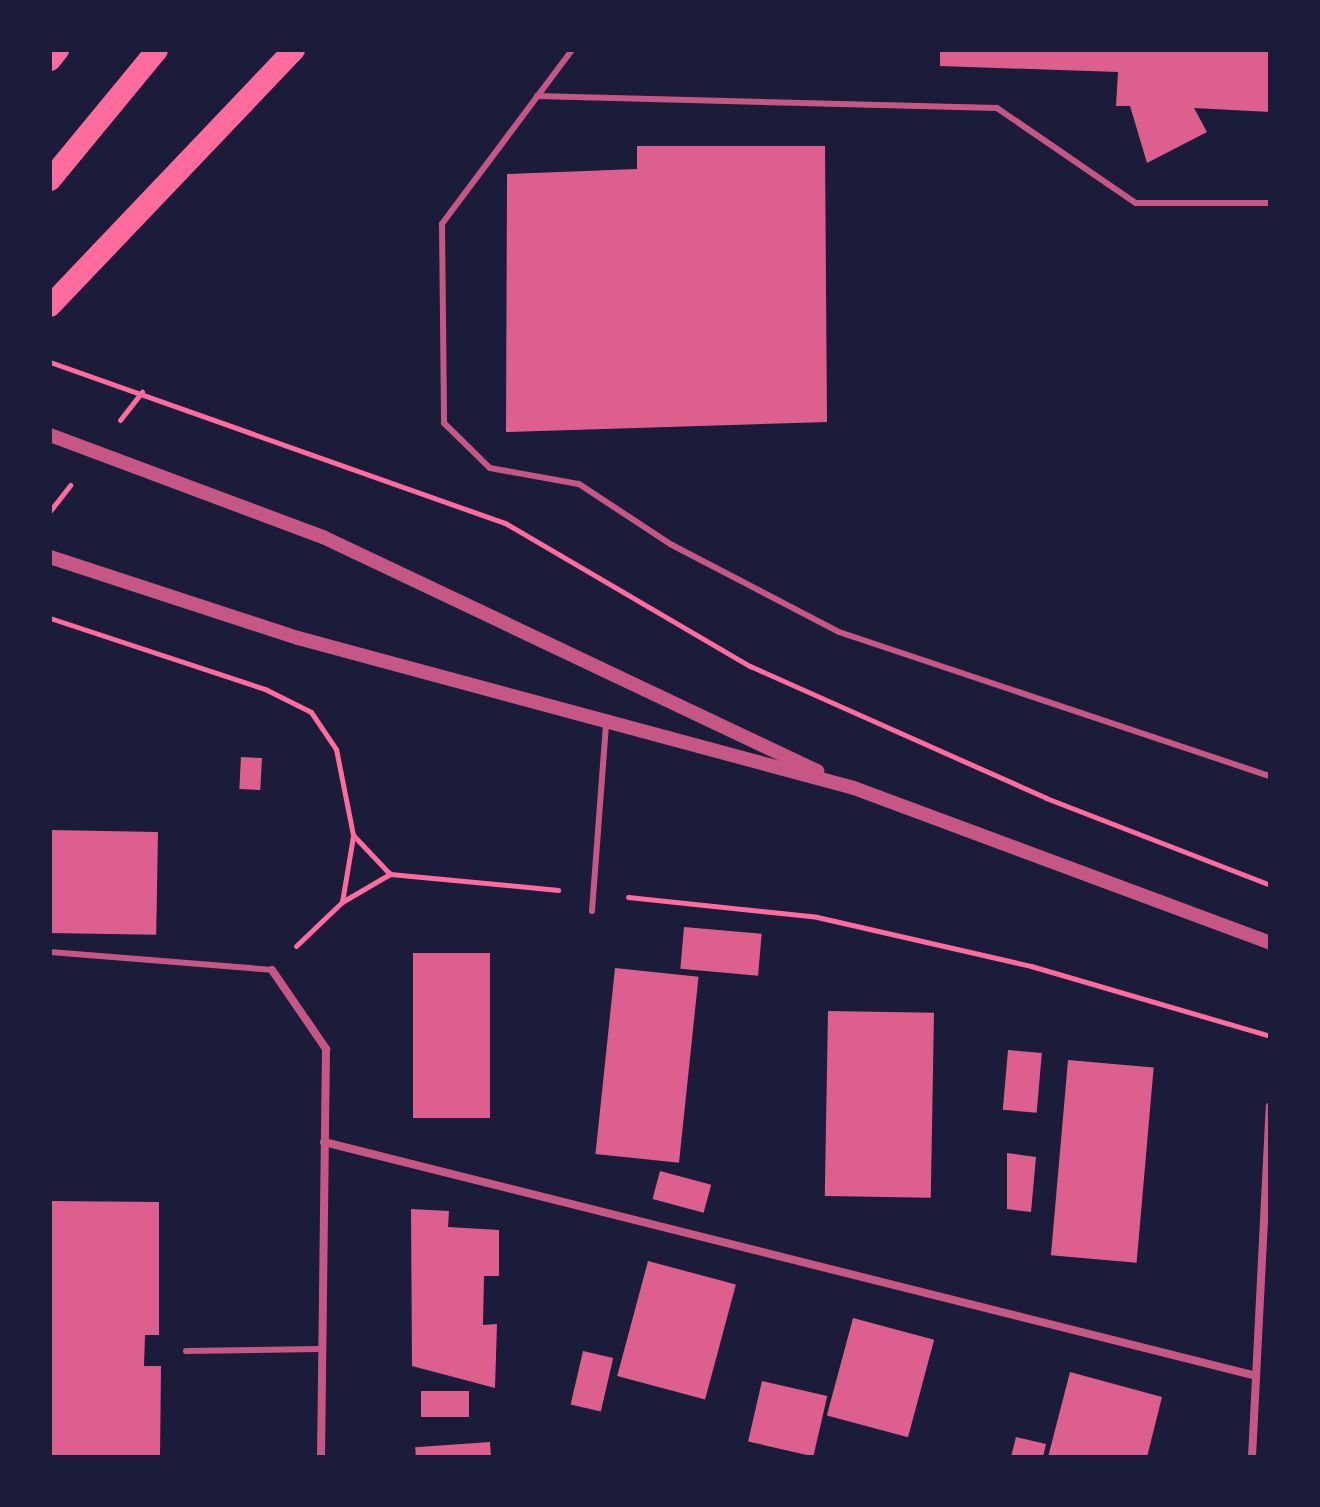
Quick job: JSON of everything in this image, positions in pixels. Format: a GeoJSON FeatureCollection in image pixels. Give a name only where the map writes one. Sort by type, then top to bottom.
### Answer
{"type":"FeatureCollection","features":[{"type":"Feature","properties":{"kind":"highway"},"geometry":{"type":"LineString","coordinates":[[50,60],[58,50]]}},
{"type":"Feature","properties":{"kind":"highway"},"geometry":{"type":"LineString","coordinates":[[50,180],[157,50]]}},
{"type":"Feature","properties":{"kind":"highway"},"geometry":{"type":"LineString","coordinates":[[50,306],[294,50]]}},
{"type":"Feature","properties":{"kind":"street"},"geometry":{"type":"LineString","coordinates":[[50,435],[323,537],[854,788]]}},
{"type":"Feature","properties":{"kind":"street"},"geometry":{"type":"LineString","coordinates":[[50,557],[298,638],[606,718],[854,788],[1270,943]]}},
{"type":"Feature","properties":{"kind":"street"},"geometry":{"type":"LineString","coordinates":[[272,970],[326,1049],[321,1457]]}},
{"type":"Feature","properties":{"kind":"street"},"geometry":{"type":"LineString","coordinates":[[1252,1457],[1270,1106]]}},
{"type":"Feature","properties":{"kind":"street"},"geometry":{"type":"LineString","coordinates":[[324,1142],[1256,1376]]}},
{"type":"Feature","properties":{"kind":"lane"},"geometry":{"type":"LineString","coordinates":[[572,50],[442,224],[444,423],[490,468],[579,484],[672,545],[839,632],[1270,776]]}},
{"type":"Feature","properties":{"kind":"lane"},"geometry":{"type":"LineString","coordinates":[[537,96],[997,108],[1136,203],[1270,203]]}},
{"type":"Feature","properties":{"kind":"lane"},"geometry":{"type":"LineString","coordinates":[[592,911],[606,718]]}},
{"type":"Feature","properties":{"kind":"lane"},"geometry":{"type":"LineString","coordinates":[[50,952],[272,970]]}},
{"type":"Feature","properties":{"kind":"lane"},"geometry":{"type":"LineString","coordinates":[[186,1351],[321,1349]]}},
{"type":"Feature","properties":{"kind":"path"},"geometry":{"type":"LineString","coordinates":[[50,362],[505,523],[750,666],[1046,798],[1270,885]]}},
{"type":"Feature","properties":{"kind":"path"},"geometry":{"type":"LineString","coordinates":[[50,511],[63,493]]}},
{"type":"Feature","properties":{"kind":"path"},"geometry":{"type":"LineString","coordinates":[[50,618],[265,689],[311,712],[336,749],[353,835],[342,902]]}},
{"type":"Feature","properties":{"kind":"path"},"geometry":{"type":"LineString","coordinates":[[353,835],[390,874]]}},
{"type":"Feature","properties":{"kind":"path"},"geometry":{"type":"LineString","coordinates":[[272,970],[342,902],[390,874],[817,917],[1031,966],[1270,1036]]}},
{"type":"Feature","properties":{"kind":"building"},"geometry":{"type":"Polygon","coordinates":[[[940,50],[1270,50],[1270,112],[1194,108],[1207,132],[1147,163],[1130,106],[1116,106],[1118,72],[940,66],[940,50]]]}},
{"type":"Feature","properties":{"kind":"building"},"geometry":{"type":"Polygon","coordinates":[[[637,146],[825,146],[827,422],[506,432],[507,174],[637,169],[637,146]]]}},
{"type":"Feature","properties":{"kind":"building"},"geometry":{"type":"Polygon","coordinates":[[[241,757],[262,758],[260,790],[239,789],[241,757]]]}},
{"type":"Feature","properties":{"kind":"building"},"geometry":{"type":"Polygon","coordinates":[[[50,830],[158,832],[156,935],[50,933],[50,830]]]}},
{"type":"Feature","properties":{"kind":"building"},"geometry":{"type":"Polygon","coordinates":[[[684,927],[762,934],[758,976],[680,969],[684,927]]]}},
{"type":"Feature","properties":{"kind":"building"},"geometry":{"type":"Polygon","coordinates":[[[413,953],[490,953],[490,1118],[413,1118],[413,953]]]}},
{"type":"Feature","properties":{"kind":"building"},"geometry":{"type":"Polygon","coordinates":[[[615,968],[699,977],[679,1163],[595,1154],[615,968]]]}},
{"type":"Feature","properties":{"kind":"building"},"geometry":{"type":"Polygon","coordinates":[[[828,1011],[934,1013],[931,1198],[825,1196],[828,1011]]]}},
{"type":"Feature","properties":{"kind":"building"},"geometry":{"type":"Polygon","coordinates":[[[1008,1050],[1042,1053],[1037,1113],[1003,1110],[1008,1050]]]}},
{"type":"Feature","properties":{"kind":"building"},"geometry":{"type":"Polygon","coordinates":[[[1068,1060],[1154,1067],[1137,1263],[1051,1255],[1068,1060]]]}},
{"type":"Feature","properties":{"kind":"building"},"geometry":{"type":"Polygon","coordinates":[[[1007,1153],[1036,1157],[1031,1212],[1007,1209],[1007,1153]]]}},
{"type":"Feature","properties":{"kind":"building"},"geometry":{"type":"Polygon","coordinates":[[[660,1171],[711,1185],[704,1213],[652,1199],[660,1171]]]}},
{"type":"Feature","properties":{"kind":"building"},"geometry":{"type":"Polygon","coordinates":[[[50,1201],[159,1202],[159,1335],[145,1335],[144,1366],[161,1366],[160,1457],[50,1457],[50,1201]]]}},
{"type":"Feature","properties":{"kind":"building"},"geometry":{"type":"Polygon","coordinates":[[[411,1209],[449,1211],[448,1227],[499,1230],[499,1276],[484,1276],[483,1325],[497,1324],[495,1388],[412,1366],[411,1209]]]}},
{"type":"Feature","properties":{"kind":"building"},"geometry":{"type":"Polygon","coordinates":[[[648,1261],[736,1285],[705,1399],[617,1376],[648,1261]]]}},
{"type":"Feature","properties":{"kind":"building"},"geometry":{"type":"Polygon","coordinates":[[[853,1318],[934,1340],[908,1437],[827,1416],[853,1318]]]}},
{"type":"Feature","properties":{"kind":"building"},"geometry":{"type":"Polygon","coordinates":[[[583,1351],[613,1358],[601,1412],[571,1405],[583,1351]]]}},
{"type":"Feature","properties":{"kind":"building"},"geometry":{"type":"Polygon","coordinates":[[[1070,1372],[1162,1397],[1147,1457],[1048,1457],[1070,1372]]]}},
{"type":"Feature","properties":{"kind":"building"},"geometry":{"type":"Polygon","coordinates":[[[762,1381],[827,1396],[813,1456],[748,1441],[762,1381]]]}},
{"type":"Feature","properties":{"kind":"building"},"geometry":{"type":"Polygon","coordinates":[[[421,1391],[469,1391],[469,1417],[421,1417],[421,1391]]]}},
{"type":"Feature","properties":{"kind":"building"},"geometry":{"type":"Polygon","coordinates":[[[1016,1437],[1046,1444],[1043,1457],[1011,1457],[1016,1437]]]}},
{"type":"Feature","properties":{"kind":"building"},"geometry":{"type":"Polygon","coordinates":[[[490,1442],[491,1457],[416,1457],[415,1447],[490,1442]]]}}]}
